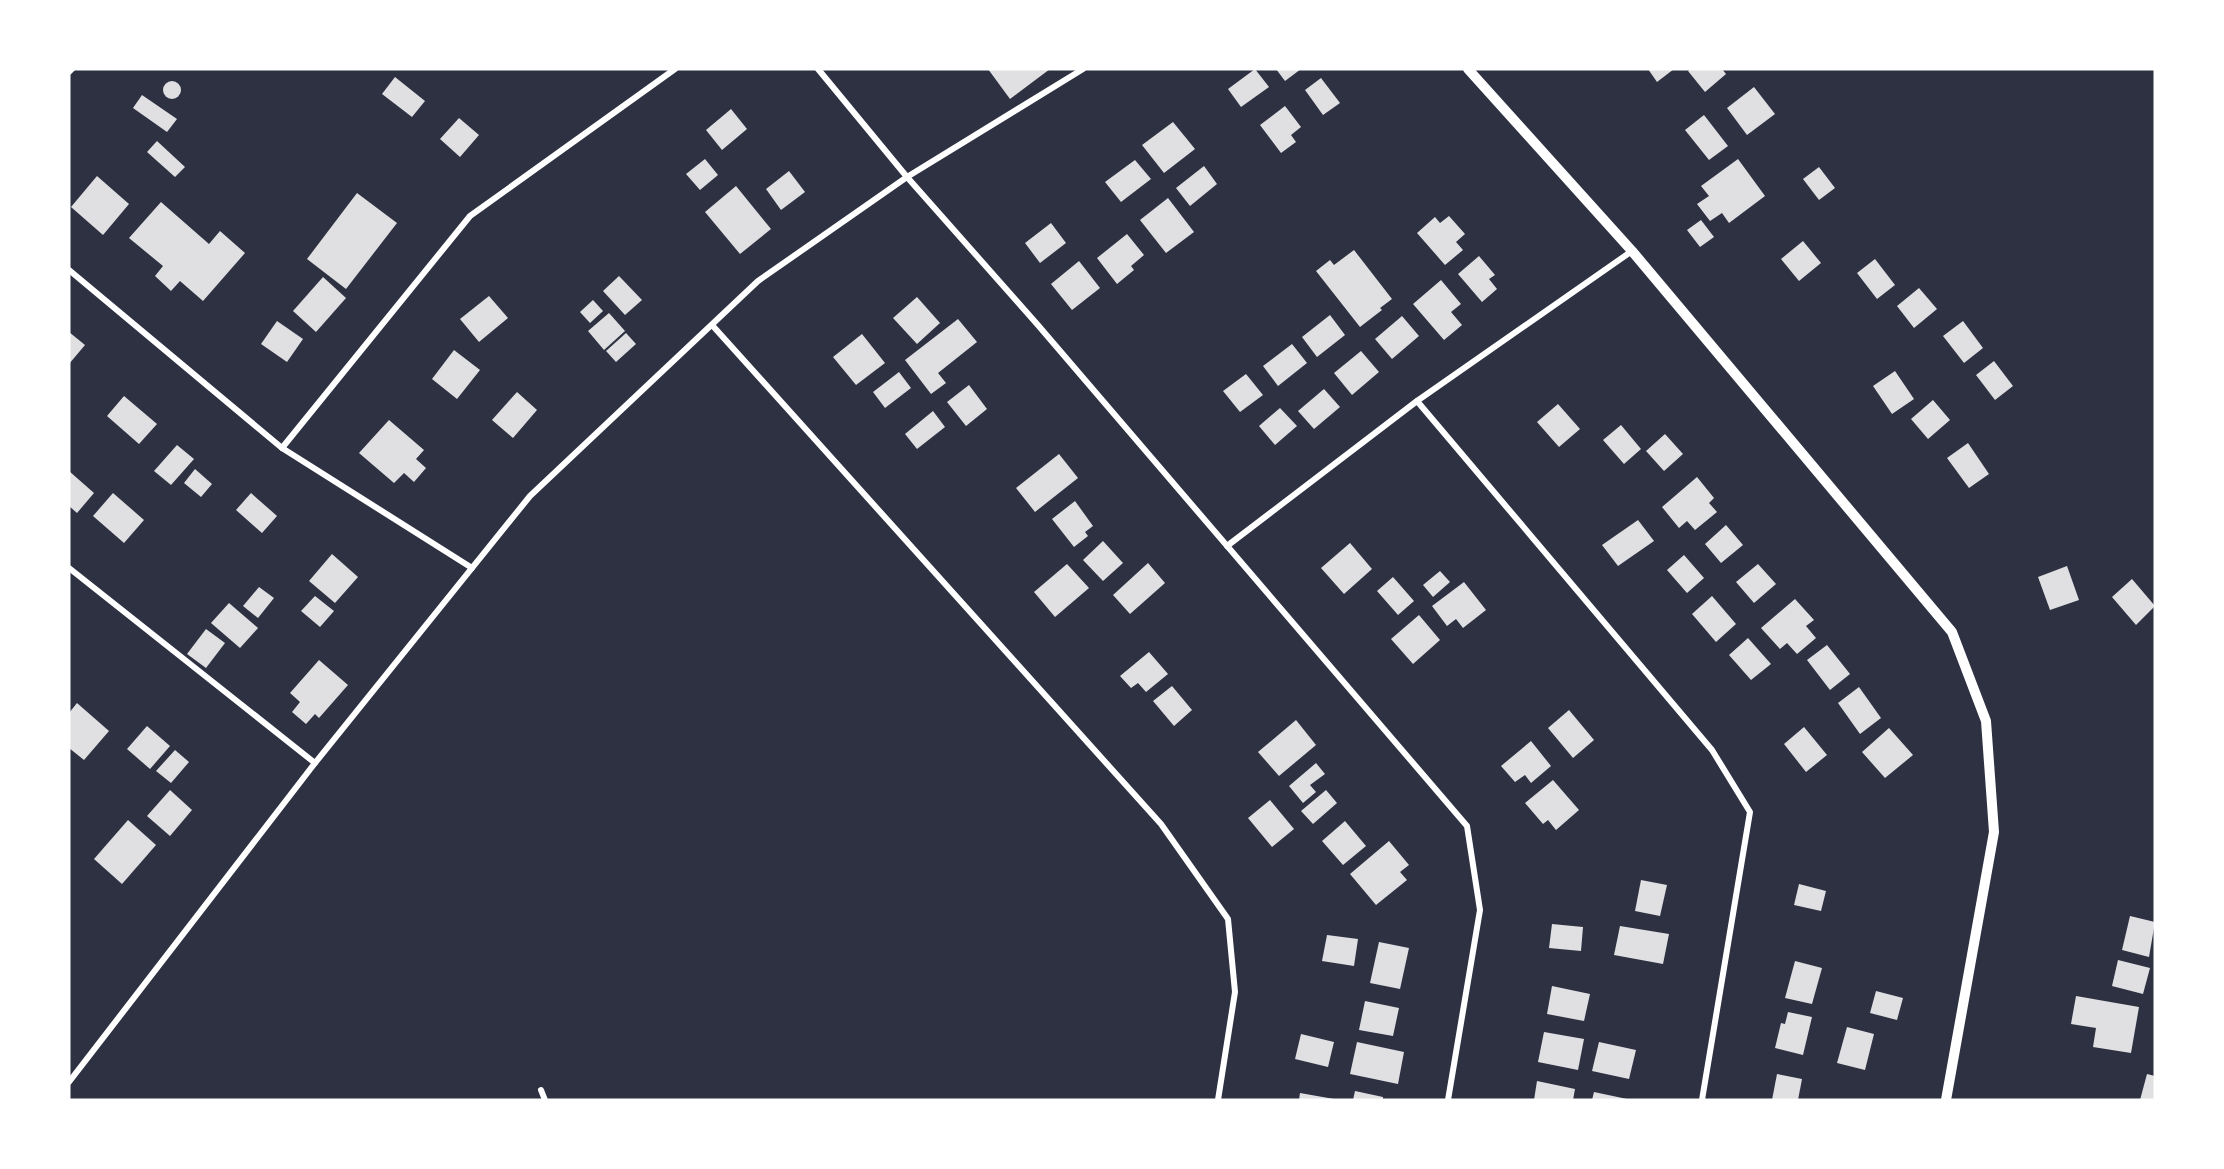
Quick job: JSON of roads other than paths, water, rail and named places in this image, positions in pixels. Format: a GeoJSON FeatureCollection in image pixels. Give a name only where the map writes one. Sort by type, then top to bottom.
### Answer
{"type":"FeatureCollection","features":[{"type":"Feature","properties":{"kind":"street"},"geometry":{"type":"LineString","coordinates":[[282,448],[470,216],[675,69]]}},
{"type":"Feature","properties":{"kind":"street"},"geometry":{"type":"LineString","coordinates":[[818,69],[907,177],[1467,826],[1480,910],[1448,1100]]}},
{"type":"Feature","properties":{"kind":"street"},"geometry":{"type":"LineString","coordinates":[[69,1082],[315,764],[530,496],[758,281],[907,177],[1083,69]]}},
{"type":"Feature","properties":{"kind":"street"},"geometry":{"type":"LineString","coordinates":[[1468,69],[1632,251],[1952,632],[1986,721],[1994,832],[1946,1100]]}},
{"type":"Feature","properties":{"kind":"street"},"geometry":{"type":"LineString","coordinates":[[1227,546],[1417,401],[1632,251]]}},
{"type":"Feature","properties":{"kind":"street"},"geometry":{"type":"LineString","coordinates":[[69,270],[282,448],[472,568]]}},
{"type":"Feature","properties":{"kind":"street"},"geometry":{"type":"LineString","coordinates":[[712,325],[1161,824],[1228,919],[1235,992],[1218,1100]]}},
{"type":"Feature","properties":{"kind":"street"},"geometry":{"type":"LineString","coordinates":[[1417,401],[1712,750],[1750,812],[1702,1100]]}},
{"type":"Feature","properties":{"kind":"street"},"geometry":{"type":"LineString","coordinates":[[69,568],[315,764]]}},
{"type":"Feature","properties":{"kind":"street"},"geometry":{"type":"LineString","coordinates":[[541,1090],[545,1100]]}}]}
